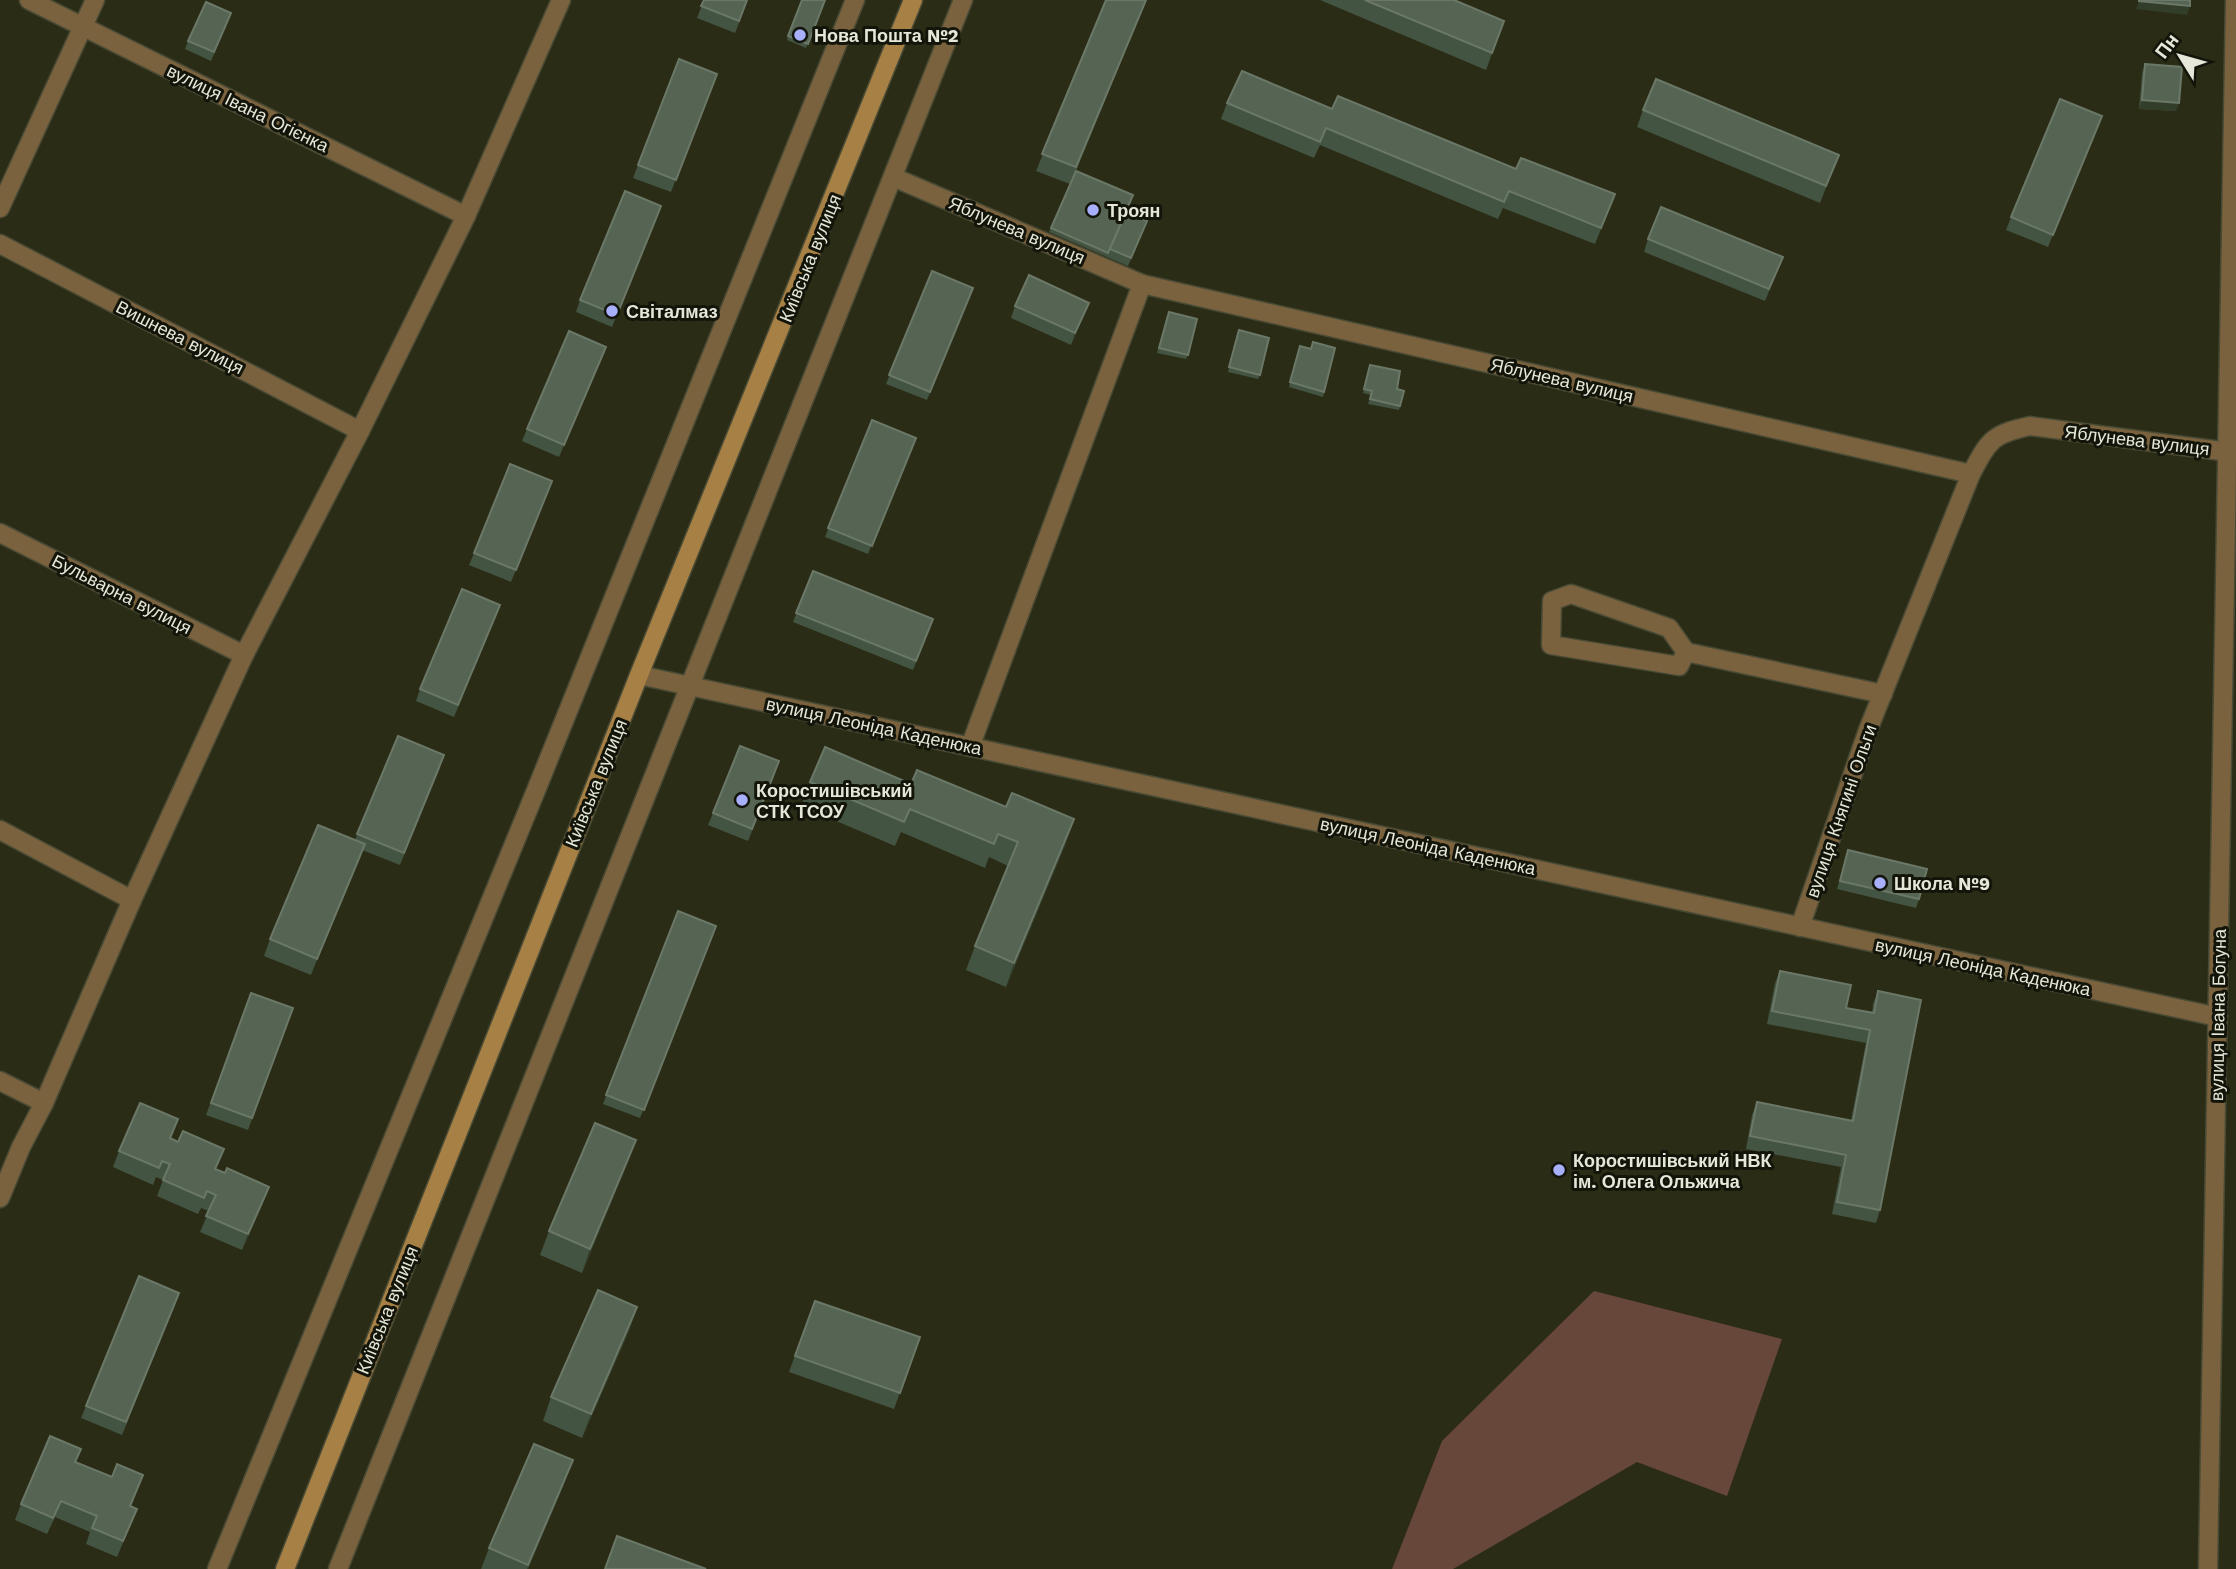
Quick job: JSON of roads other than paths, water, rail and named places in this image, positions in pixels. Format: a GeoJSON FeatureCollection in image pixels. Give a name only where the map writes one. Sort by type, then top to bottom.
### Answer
{"type":"FeatureCollection","features":[{"type":"Feature","properties":{"kind":"main road","name":"Київська вулиця"},"geometry":{"type":"LineString","coordinates":[[285,1569],[639,675],[913,0]]}},
{"type":"Feature","properties":{"kind":"street","name":"вулиця Івана Огієнка"},"geometry":{"type":"LineString","coordinates":[[29,0],[466,216]]}},
{"type":"Feature","properties":{"kind":"street"},"geometry":{"type":"LineString","coordinates":[[0,208],[95,0]]}},
{"type":"Feature","properties":{"kind":"street"},"geometry":{"type":"LineString","coordinates":[[217,1569],[545,770],[855,0]]}},
{"type":"Feature","properties":{"kind":"street"},"geometry":{"type":"LineString","coordinates":[[338,1569],[963,0]]}},
{"type":"Feature","properties":{"kind":"street","name":"вулиця Івана Богуна"},"geometry":{"type":"LineString","coordinates":[[2208,1569],[2218,1017],[2232,524],[2229,452],[2235,0]]}},
{"type":"Feature","properties":{"kind":"street"},"geometry":{"type":"LineString","coordinates":[[0,1198],[244,655],[360,431],[466,216],[556,2]]}},
{"type":"Feature","properties":{"kind":"street","name":"Яблунева вулиця"},"geometry":{"type":"LineString","coordinates":[[893,177],[1142,284],[1971,474],[1984,448],[2003,432],[2030,426],[2229,452]]}},
{"type":"Feature","properties":{"kind":"street","name":"Вишнева вулиця"},"geometry":{"type":"LineString","coordinates":[[0,244],[360,431]]}},
{"type":"Feature","properties":{"kind":"street"},"geometry":{"type":"LineString","coordinates":[[970,747],[1142,284]]}},
{"type":"Feature","properties":{"kind":"street","name":"вулиця Княгині Ольги"},"geometry":{"type":"LineString","coordinates":[[1800,927],[1868,730],[1971,474]]}},
{"type":"Feature","properties":{"kind":"street","name":"Бульварна вулиця"},"geometry":{"type":"LineString","coordinates":[[0,533],[244,655]]}},
{"type":"Feature","properties":{"kind":"street"},"geometry":{"type":"LineString","coordinates":[[1686,652],[1679,666],[1551,645],[1552,601],[1571,594],[1669,628],[1686,652],[1883,694]]}},
{"type":"Feature","properties":{"kind":"street","name":"вулиця Леоніда Каденюка"},"geometry":{"type":"LineString","coordinates":[[639,675],[2218,1017]]}},
{"type":"Feature","properties":{"kind":"street"},"geometry":{"type":"LineString","coordinates":[[0,830],[132,900]]}},
{"type":"Feature","properties":{"kind":"street"},"geometry":{"type":"LineString","coordinates":[[0,1081],[44,1103]]}},
{"type":"Feature","properties":{"kind":"place","name":"Нова Пошта №2"},"geometry":{"type":"Point","coordinates":[800,35]}},
{"type":"Feature","properties":{"kind":"place","name":"Троян"},"geometry":{"type":"Point","coordinates":[1093,210]}},
{"type":"Feature","properties":{"kind":"place","name":"Світалмаз"},"geometry":{"type":"Point","coordinates":[612,311]}},
{"type":"Feature","properties":{"kind":"place","name":"Коростишівський СТК ТСОУ"},"geometry":{"type":"Point","coordinates":[742,800]}},
{"type":"Feature","properties":{"kind":"place","name":"Школа №9"},"geometry":{"type":"Point","coordinates":[1880,883]}},
{"type":"Feature","properties":{"kind":"place","name":"Коростишівський НВК ім. Олега Ольжича"},"geometry":{"type":"Point","coordinates":[1559,1170]}}]}
